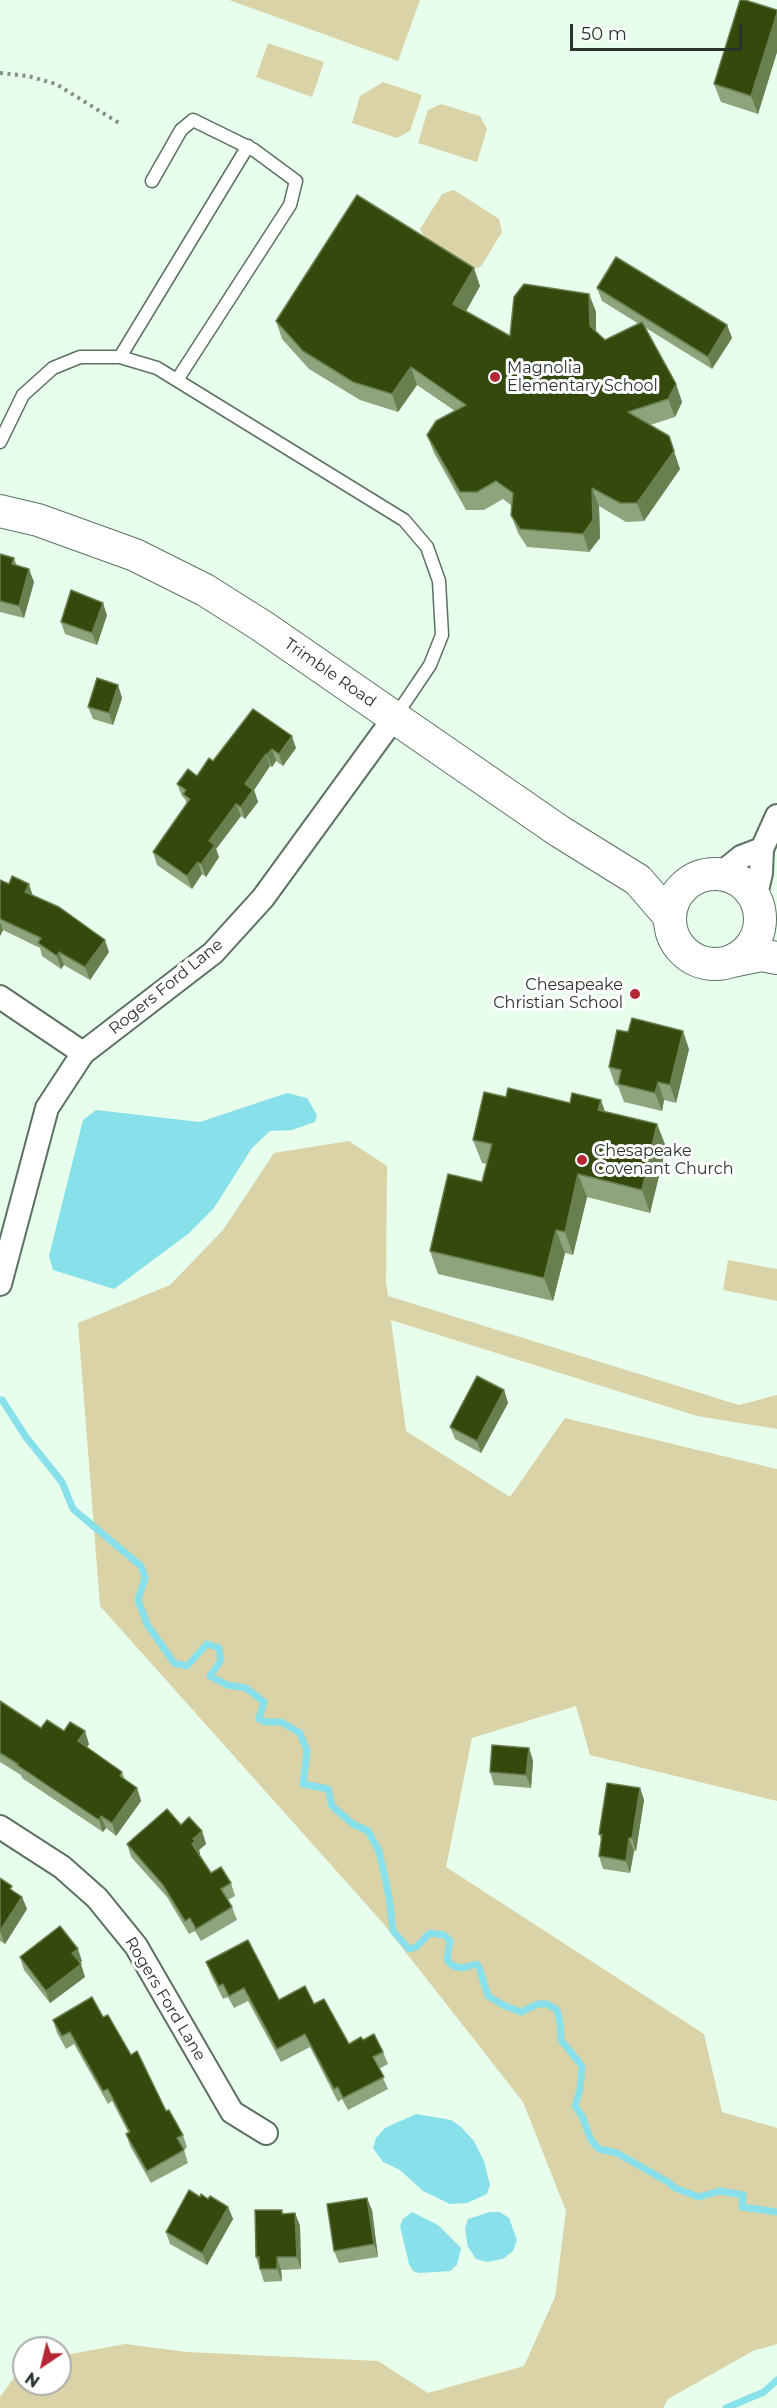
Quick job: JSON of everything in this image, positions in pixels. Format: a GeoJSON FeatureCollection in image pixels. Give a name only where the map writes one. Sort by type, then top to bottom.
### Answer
{"type":"FeatureCollection","features":[{"type":"Feature","properties":{"kind":"street","name":"Trimble Road"},"geometry":{"type":"LineString","coordinates":[[0,511],[38,520],[135,555],[205,590],[262,626],[559,831],[638,880],[669,916]]}},
{"type":"Feature","properties":{"kind":"street","name":"Rogers Ford Lane"},"geometry":{"type":"LineString","coordinates":[[0,1284],[46,1108],[83,1053],[213,953],[263,898],[394,718]]}},
{"type":"Feature","properties":{"kind":"street"},"geometry":{"type":"LineString","coordinates":[[732,961],[754,942],[764,915],[762,849],[777,816]]}},
{"type":"Feature","properties":{"kind":"street"},"geometry":{"type":"LineString","coordinates":[[762,849],[741,857],[681,888],[673,901],[669,916],[671,931],[688,955],[702,962],[717,964],[760,955],[777,958]]}},
{"type":"Feature","properties":{"kind":"street"},"geometry":{"type":"LineString","coordinates":[[638,880],[648,876],[671,880],[706,877],[735,878],[747,887],[764,915]]}},
{"type":"Feature","properties":{"kind":"street"},"geometry":{"type":"LineString","coordinates":[[0,997],[24,1011],[83,1053]]}},
{"type":"Feature","properties":{"kind":"street","name":"Rogers Ford Lane"},"geometry":{"type":"LineString","coordinates":[[0,1827],[62,1867],[97,1898],[136,1947],[232,2112],[266,2133]]}},
{"type":"Feature","properties":{"kind":"lane"},"geometry":{"type":"LineString","coordinates":[[152,181],[182,130],[193,120],[248,147],[296,181],[290,205],[177,380]]}},
{"type":"Feature","properties":{"kind":"lane"},"geometry":{"type":"LineString","coordinates":[[120,357],[248,147]]}},
{"type":"Feature","properties":{"kind":"lane"},"geometry":{"type":"LineString","coordinates":[[0,442],[23,395],[53,368],[80,357],[120,357],[158,368],[404,520],[427,547],[439,581],[442,635],[430,665],[394,718]]}},
{"type":"Feature","properties":{"kind":"path"},"geometry":{"type":"LineString","coordinates":[[0,73],[28,76],[56,84],[119,123]]}},
{"type":"Feature","properties":{"kind":"shaded area"},"geometry":{"type":"Polygon","coordinates":[[[229,0],[420,0],[398,61],[229,0]]]}},
{"type":"Feature","properties":{"kind":"shaded area"},"geometry":{"type":"Polygon","coordinates":[[[268,43],[324,62],[312,97],[256,77],[268,43]]]}},
{"type":"Feature","properties":{"kind":"shaded area"},"geometry":{"type":"Polygon","coordinates":[[[383,82],[422,95],[410,131],[397,138],[352,123],[360,96],[383,82]]]}},
{"type":"Feature","properties":{"kind":"shaded area"},"geometry":{"type":"Polygon","coordinates":[[[441,104],[480,116],[487,129],[477,162],[418,143],[428,110],[441,104]]]}},
{"type":"Feature","properties":{"kind":"shaded area"},"geometry":{"type":"Polygon","coordinates":[[[454,190],[499,219],[502,232],[478,268],[471,267],[426,239],[420,229],[442,194],[454,190]]]}},
{"type":"Feature","properties":{"kind":"shaded area"},"geometry":{"type":"Polygon","coordinates":[[[349,1141],[387,1166],[386,1281],[388,1296],[739,1405],[777,1395],[777,1429],[697,1416],[391,1320],[406,1431],[510,1497],[565,1418],[777,1469],[777,1801],[590,1755],[576,1706],[472,1738],[446,1867],[704,2034],[722,2112],[777,2128],[777,2344],[753,2351],[668,2399],[663,2408],[0,2408],[0,2397],[12,2380],[12,2396],[72,2396],[72,2354],[125,2344],[187,2352],[378,2361],[428,2393],[524,2366],[555,2297],[566,2211],[523,2102],[382,1922],[100,1606],[78,1323],[170,1285],[223,1230],[274,1153],[349,1141]]]}},
{"type":"Feature","properties":{"kind":"shaded area"},"geometry":{"type":"Polygon","coordinates":[[[728,1260],[777,1269],[777,1301],[723,1290],[728,1260]]]}},
{"type":"Feature","properties":{"kind":"water"},"geometry":{"type":"Polygon","coordinates":[[[287,1093],[307,1098],[317,1115],[315,1122],[292,1130],[270,1131],[252,1148],[214,1208],[188,1234],[114,1289],[53,1270],[49,1256],[83,1120],[96,1110],[200,1122],[287,1093]]]}},
{"type":"Feature","properties":{"kind":"water"},"geometry":{"type":"Polygon","coordinates":[[[416,2114],[451,2120],[474,2141],[484,2161],[490,2185],[487,2194],[467,2203],[450,2204],[423,2191],[400,2170],[383,2162],[373,2148],[376,2138],[385,2128],[416,2114]]]}},
{"type":"Feature","properties":{"kind":"water"},"geometry":{"type":"Polygon","coordinates":[[[412,2212],[438,2225],[461,2248],[457,2265],[450,2271],[419,2273],[413,2271],[409,2264],[400,2226],[403,2219],[412,2212]]]}},
{"type":"Feature","properties":{"kind":"water"},"geometry":{"type":"Polygon","coordinates":[[[490,2212],[500,2212],[509,2218],[517,2240],[513,2251],[503,2259],[487,2262],[476,2259],[468,2247],[465,2229],[468,2219],[490,2212]]]}},
{"type":"Feature","properties":{"kind":"building"},"geometry":{"type":"Polygon","coordinates":[[[740,0],[777,10],[751,96],[714,84],[740,0]]]}},
{"type":"Feature","properties":{"kind":"building","name":"Magnolia Elementary School"},"geometry":{"type":"Polygon","coordinates":[[[357,195],[474,268],[453,304],[510,336],[514,297],[524,284],[589,294],[590,326],[605,340],[642,322],[676,384],[668,399],[628,412],[669,436],[674,451],[637,503],[620,503],[592,488],[593,520],[583,534],[520,529],[511,515],[513,493],[496,481],[477,492],[460,492],[427,435],[436,421],[466,405],[411,367],[392,394],[353,382],[303,351],[276,321],[357,195]]]}},
{"type":"Feature","properties":{"kind":"building"},"geometry":{"type":"Polygon","coordinates":[[[616,257],[727,325],[708,357],[597,288],[616,257]]]}},
{"type":"Feature","properties":{"kind":"building"},"geometry":{"type":"Polygon","coordinates":[[[0,554],[14,558],[12,564],[29,569],[19,606],[0,601],[0,554]]]}},
{"type":"Feature","properties":{"kind":"building"},"geometry":{"type":"Polygon","coordinates":[[[71,590],[103,603],[92,633],[61,622],[71,590]]]}},
{"type":"Feature","properties":{"kind":"building"},"geometry":{"type":"Polygon","coordinates":[[[97,678],[118,685],[109,713],[88,707],[97,678]]]}},
{"type":"Feature","properties":{"kind":"building"},"geometry":{"type":"Polygon","coordinates":[[[253,709],[292,736],[279,754],[272,749],[266,754],[245,784],[253,790],[241,807],[236,804],[209,841],[215,845],[201,864],[198,862],[187,876],[153,852],[190,799],[183,794],[186,790],[177,784],[188,769],[197,776],[209,758],[213,761],[253,709]]]}},
{"type":"Feature","properties":{"kind":"building"},"geometry":{"type":"Polygon","coordinates":[[[12,876],[29,884],[25,892],[59,907],[105,940],[85,967],[59,952],[57,956],[38,943],[41,938],[0,919],[0,880],[9,884],[12,876]]]}},
{"type":"Feature","properties":{"kind":"building"},"geometry":{"type":"Polygon","coordinates":[[[632,1018],[683,1031],[670,1085],[658,1082],[655,1093],[618,1084],[621,1070],[609,1067],[617,1030],[628,1032],[632,1018]]]}},
{"type":"Feature","properties":{"kind":"building"},"geometry":{"type":"Polygon","coordinates":[[[508,1088],[570,1103],[572,1093],[601,1100],[598,1110],[657,1124],[642,1190],[578,1174],[565,1232],[556,1230],[544,1278],[430,1251],[448,1174],[482,1182],[492,1144],[473,1140],[484,1092],[506,1097],[508,1088]]]}},
{"type":"Feature","properties":{"kind":"building"},"geometry":{"type":"Polygon","coordinates":[[[477,1376],[504,1390],[477,1441],[450,1427],[477,1376]]]}},
{"type":"Feature","properties":{"kind":"building"},"geometry":{"type":"Polygon","coordinates":[[[0,1701],[41,1728],[47,1720],[64,1731],[70,1722],[85,1731],[78,1741],[122,1772],[120,1776],[137,1788],[112,1823],[101,1816],[99,1820],[0,1753],[0,1701]]]}},
{"type":"Feature","properties":{"kind":"building"},"geometry":{"type":"Polygon","coordinates":[[[492,1745],[529,1748],[526,1775],[490,1772],[492,1745]]]}},
{"type":"Feature","properties":{"kind":"building"},"geometry":{"type":"Polygon","coordinates":[[[607,1783],[640,1788],[626,1861],[599,1856],[602,1835],[599,1834],[607,1783]]]}},
{"type":"Feature","properties":{"kind":"building"},"geometry":{"type":"Polygon","coordinates":[[[167,1809],[181,1825],[189,1817],[202,1831],[193,1839],[195,1841],[192,1844],[211,1873],[221,1867],[231,1883],[221,1889],[232,1907],[196,1929],[190,1918],[185,1921],[163,1885],[127,1844],[167,1809]]]}},
{"type":"Feature","properties":{"kind":"building"},"geometry":{"type":"Polygon","coordinates":[[[0,1878],[22,1897],[0,1931],[0,1878]]]}},
{"type":"Feature","properties":{"kind":"building"},"geometry":{"type":"Polygon","coordinates":[[[60,1926],[78,1949],[72,1953],[81,1964],[46,1991],[20,1957],[60,1926]]]}},
{"type":"Feature","properties":{"kind":"building"},"geometry":{"type":"Polygon","coordinates":[[[248,1940],[279,2000],[305,1986],[314,2004],[324,1999],[349,2044],[361,2037],[363,2040],[374,2034],[383,2052],[373,2057],[384,2077],[343,2098],[338,2087],[334,2089],[305,2034],[277,2049],[244,1988],[229,1996],[223,1984],[219,1986],[206,1962],[248,1940]]]}},
{"type":"Feature","properties":{"kind":"building"},"geometry":{"type":"Polygon","coordinates":[[[92,1997],[103,2017],[108,2015],[131,2055],[137,2051],[166,2111],[169,2110],[183,2135],[177,2138],[184,2150],[147,2171],[126,2134],[130,2132],[108,2089],[103,2091],[70,2032],[62,2036],[53,2020],[92,1997]]]}},
{"type":"Feature","properties":{"kind":"building"},"geometry":{"type":"Polygon","coordinates":[[[189,2190],[200,2197],[201,2194],[208,2199],[210,2196],[228,2207],[202,2253],[166,2232],[189,2190]]]}},
{"type":"Feature","properties":{"kind":"building"},"geometry":{"type":"Polygon","coordinates":[[[367,2198],[374,2244],[334,2251],[327,2204],[367,2198]]]}},
{"type":"Feature","properties":{"kind":"building"},"geometry":{"type":"Polygon","coordinates":[[[255,2210],[282,2210],[282,2214],[295,2213],[297,2257],[277,2257],[277,2269],[260,2269],[259,2257],[256,2257],[255,2210]]]}},
{"type":"Feature","properties":{"kind":"waterway"},"geometry":{"type":"LineString","coordinates":[[2,1400],[26,1437],[62,1482],[73,1509],[141,1566],[145,1578],[138,1600],[147,1624],[174,1663],[187,1666],[207,1644],[219,1648],[221,1660],[210,1676],[227,1685],[246,1688],[264,1702],[259,1719],[266,1722],[281,1722],[300,1733],[307,1751],[303,1784],[328,1789],[332,1806],[353,1824],[368,1831],[379,1851],[389,1896],[393,1931],[409,1949],[416,1947],[430,1933],[444,1935],[450,1941],[447,1960],[453,1966],[463,1968],[476,1964],[488,1996],[521,2012],[538,2004],[547,2004],[557,2010],[561,2040],[582,2066],[580,2090],[575,2106],[582,2116],[591,2140],[599,2149],[617,2153],[675,2188],[699,2197],[720,2191],[743,2195],[742,2207],[777,2212]]}},
{"type":"Feature","properties":{"kind":"waterway"},"geometry":{"type":"LineString","coordinates":[[726,2408],[764,2392],[777,2380]]}},
{"type":"Feature","properties":{"kind":"place","name":"Magnolia Elementary School"},"geometry":{"type":"Point","coordinates":[495,377]}},
{"type":"Feature","properties":{"kind":"place","name":"Chesapeake Christian School"},"geometry":{"type":"Point","coordinates":[635,994]}},
{"type":"Feature","properties":{"kind":"place","name":"Chesapeake Covenant Church"},"geometry":{"type":"Point","coordinates":[582,1160]}}]}
